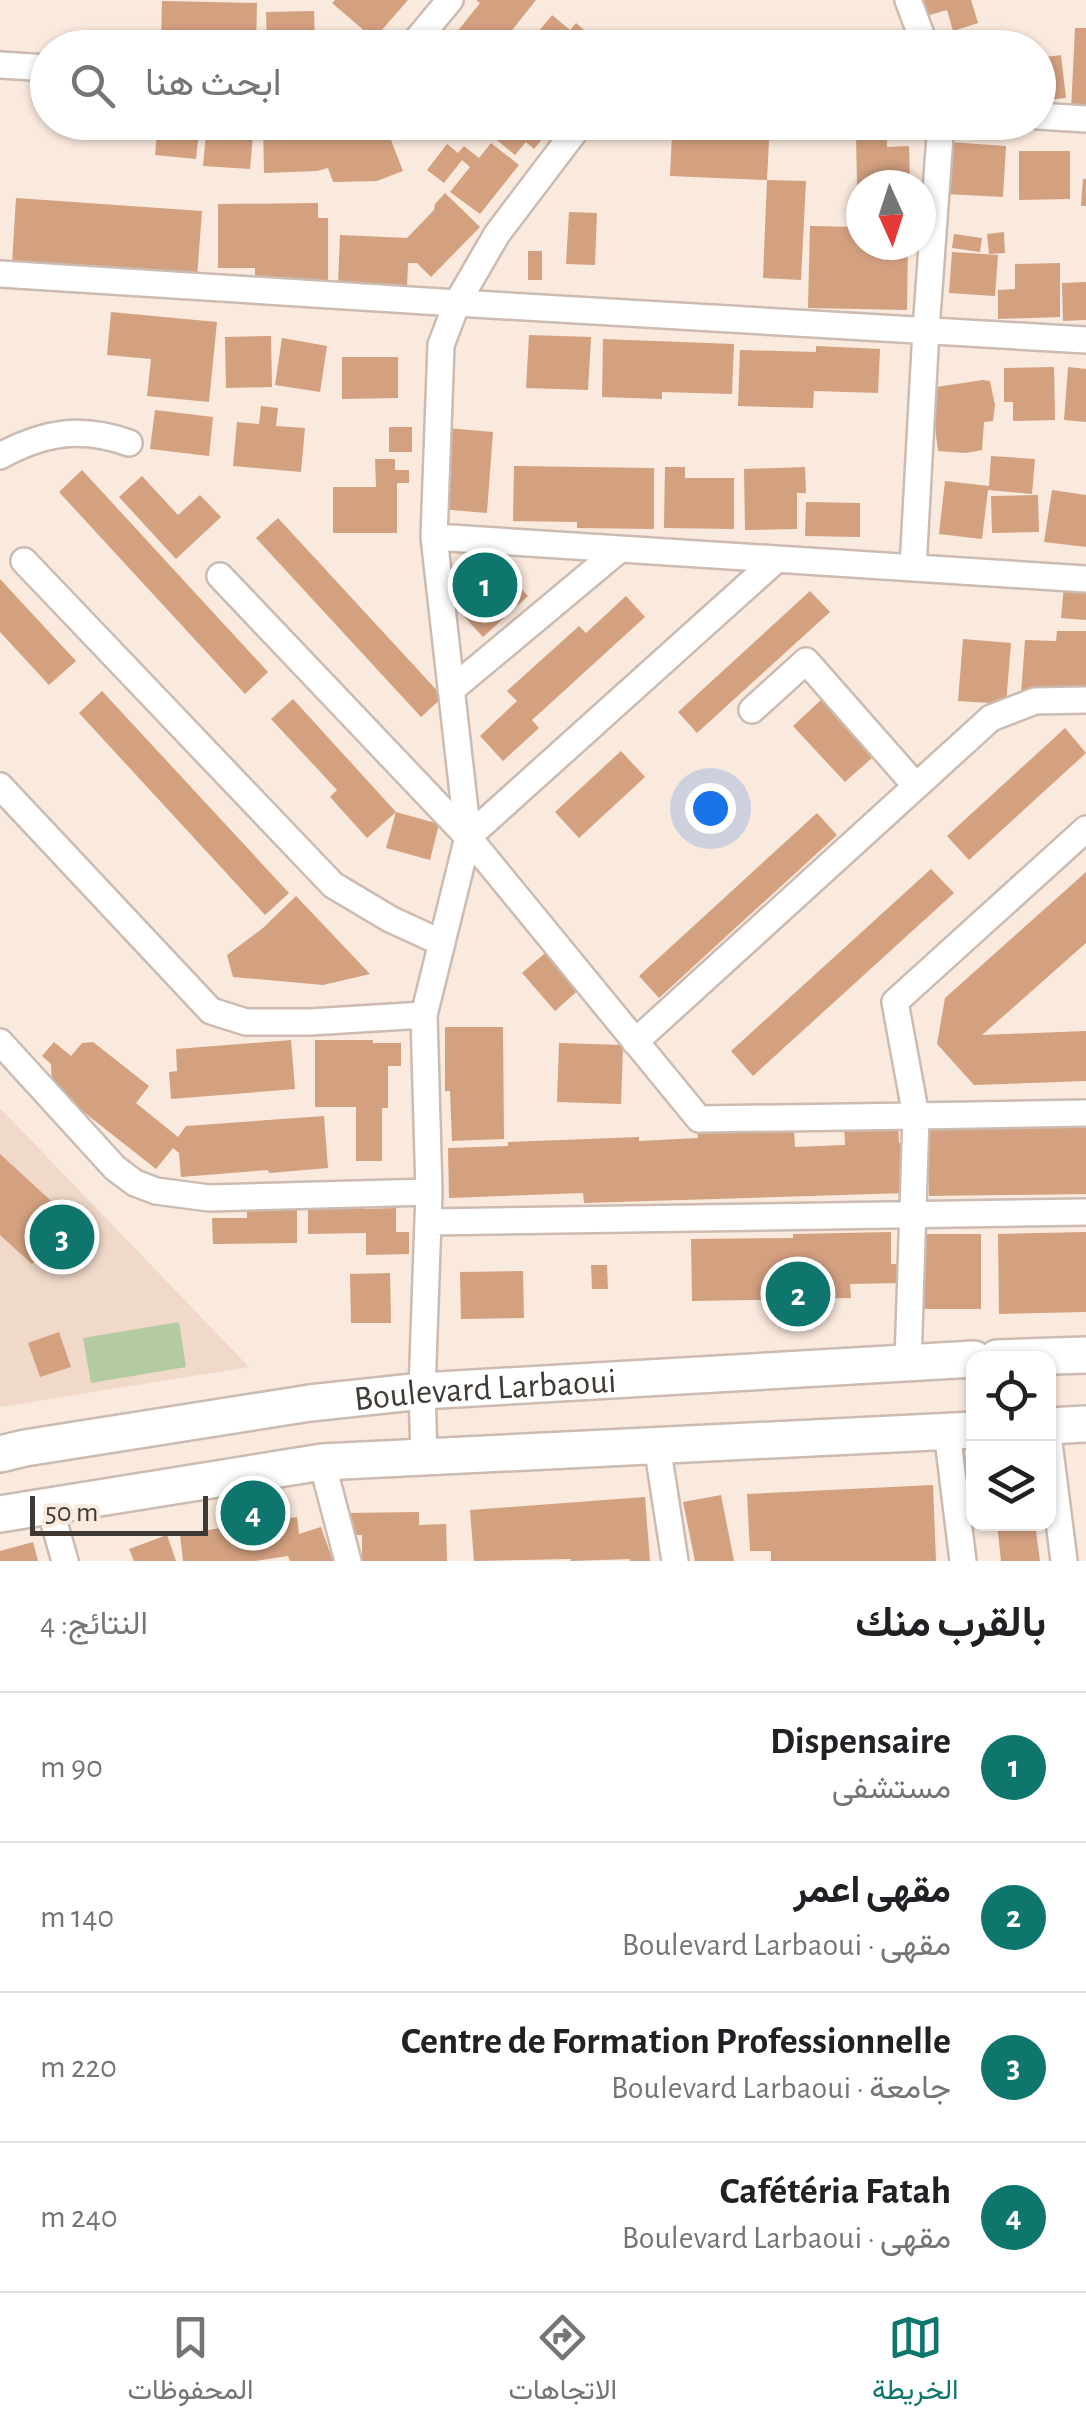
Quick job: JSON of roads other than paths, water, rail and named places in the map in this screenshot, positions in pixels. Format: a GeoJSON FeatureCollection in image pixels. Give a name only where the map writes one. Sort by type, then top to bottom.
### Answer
{"type":"FeatureCollection","features":[{"type":"Feature","properties":{"kind":"main road"},"geometry":{"type":"LineString","coordinates":[[1056,1356],[1086,1355]]}},
{"type":"Feature","properties":{"kind":"main road","name":"Boulevard Larbaoui"},"geometry":{"type":"LineString","coordinates":[[0,1454],[310,1403],[422,1392],[966,1360]]}},
{"type":"Feature","properties":{"kind":"main road"},"geometry":{"type":"LineString","coordinates":[[1056,1426],[1086,1424]]}},
{"type":"Feature","properties":{"kind":"main road","name":"Boulevard Larbaoui"},"geometry":{"type":"LineString","coordinates":[[0,1514],[322,1462],[960,1431]]}},
{"type":"Feature","properties":{"kind":"street"},"geometry":{"type":"LineString","coordinates":[[425,30],[450,0]]}},
{"type":"Feature","properties":{"kind":"street"},"geometry":{"type":"LineString","coordinates":[[908,0],[919,30]]}},
{"type":"Feature","properties":{"kind":"street"},"geometry":{"type":"LineString","coordinates":[[0,65],[30,67]]}},
{"type":"Feature","properties":{"kind":"street"},"geometry":{"type":"LineString","coordinates":[[1056,118],[1086,120]]}},
{"type":"Feature","properties":{"kind":"street"},"geometry":{"type":"LineString","coordinates":[[424,1456],[422,1392],[429,1192],[424,1015],[468,837],[434,537],[442,346],[457,304],[497,234],[568,140]]}},
{"type":"Feature","properties":{"kind":"street"},"geometry":{"type":"LineString","coordinates":[[912,568],[941,140]]}},
{"type":"Feature","properties":{"kind":"street"},"geometry":{"type":"LineString","coordinates":[[0,274],[1086,340]]}},
{"type":"Feature","properties":{"kind":"street"},"geometry":{"type":"LineString","coordinates":[[0,456],[45,436],[74,433],[129,443]]}},
{"type":"Feature","properties":{"kind":"street"},"geometry":{"type":"LineString","coordinates":[[434,537],[1086,580]]}},
{"type":"Feature","properties":{"kind":"street"},"geometry":{"type":"LineString","coordinates":[[451,690],[620,549]]}},
{"type":"Feature","properties":{"kind":"street"},"geometry":{"type":"LineString","coordinates":[[468,837],[777,559]]}},
{"type":"Feature","properties":{"kind":"street"},"geometry":{"type":"LineString","coordinates":[[24,561],[333,885],[390,919],[442,943]]}},
{"type":"Feature","properties":{"kind":"street"},"geometry":{"type":"LineString","coordinates":[[220,576],[468,837],[699,1120],[1086,1113]]}},
{"type":"Feature","properties":{"kind":"street"},"geometry":{"type":"LineString","coordinates":[[752,710],[806,662],[916,786]]}},
{"type":"Feature","properties":{"kind":"street"},"geometry":{"type":"LineString","coordinates":[[636,1042],[991,718],[1034,700],[1086,700]]}},
{"type":"Feature","properties":{"kind":"street"},"geometry":{"type":"LineString","coordinates":[[0,786],[212,1012],[246,1022],[424,1015]]}},
{"type":"Feature","properties":{"kind":"street"},"geometry":{"type":"LineString","coordinates":[[908,1362],[916,1116],[895,1002],[1086,829]]}},
{"type":"Feature","properties":{"kind":"street"},"geometry":{"type":"LineString","coordinates":[[0,1042],[115,1168],[156,1192],[210,1198],[429,1192]]}},
{"type":"Feature","properties":{"kind":"street"},"geometry":{"type":"LineString","coordinates":[[428,1222],[1086,1212]]}},
{"type":"Feature","properties":{"kind":"street"},"geometry":{"type":"LineString","coordinates":[[960,1431],[963,1561]]}},
{"type":"Feature","properties":{"kind":"street"},"geometry":{"type":"LineString","coordinates":[[1049,1441],[1064,1561]]}},
{"type":"Feature","properties":{"kind":"street"},"geometry":{"type":"LineString","coordinates":[[656,1445],[674,1561]]}},
{"type":"Feature","properties":{"kind":"street"},"geometry":{"type":"LineString","coordinates":[[322,1462],[348,1561]]}},
{"type":"Feature","properties":{"kind":"street"},"geometry":{"type":"LineString","coordinates":[[49,1505],[65,1561]]}},
{"type":"Feature","properties":{"kind":"place","name":"Dispensaire"},"geometry":{"type":"Point","coordinates":[485,585]}},
{"type":"Feature","properties":{"kind":"place","name":"Centre de Formation Professionnelle"},"geometry":{"type":"Point","coordinates":[62,1237]}},
{"type":"Feature","properties":{"kind":"place","name":"مقهى اعمر"},"geometry":{"type":"Point","coordinates":[798,1294]}},
{"type":"Feature","properties":{"kind":"place","name":"Cafétéria Fatah"},"geometry":{"type":"Point","coordinates":[253,1513]}}]}
